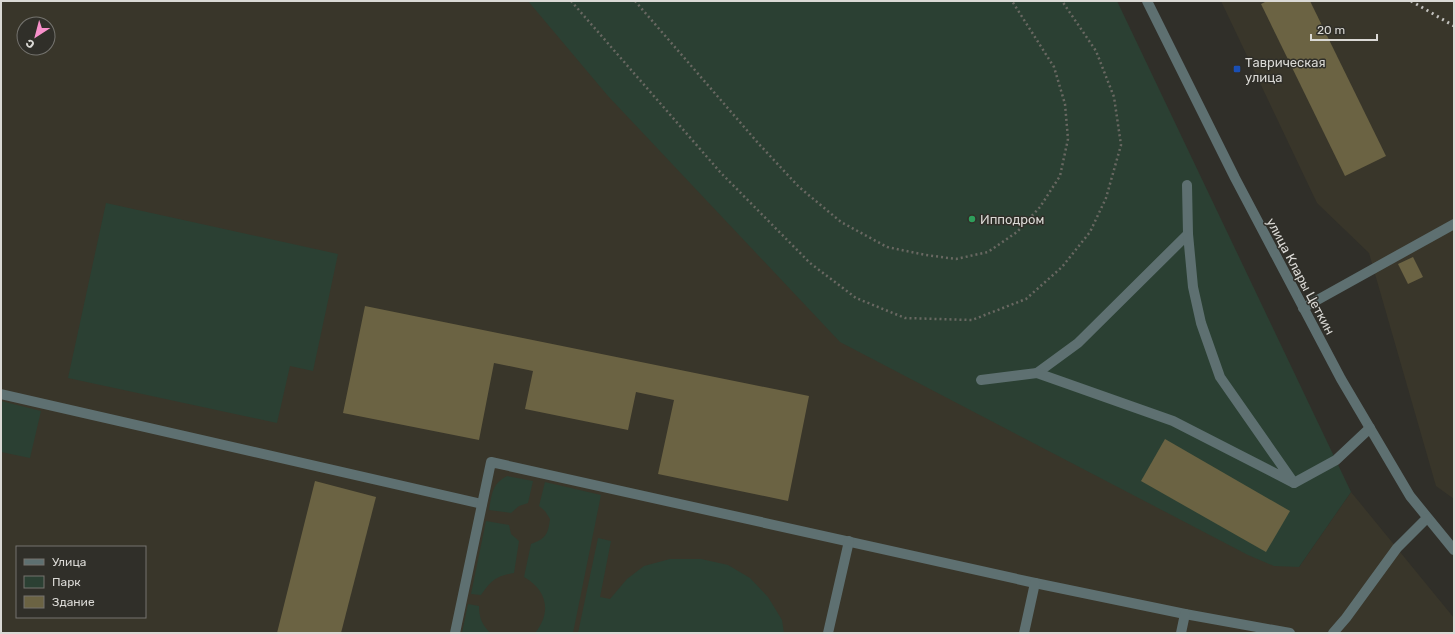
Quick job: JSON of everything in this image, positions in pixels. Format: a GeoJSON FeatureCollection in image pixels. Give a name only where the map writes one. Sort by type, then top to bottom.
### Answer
{"type":"FeatureCollection","features":[{"type":"Feature","properties":{"kind":"street","name":"улица Клары Цеткин"},"geometry":{"type":"LineString","coordinates":[[1147,1],[1235,178],[1341,379],[1410,496],[1454,550]]}},
{"type":"Feature","properties":{"kind":"street"},"geometry":{"type":"LineString","coordinates":[[1187,185],[1188,234],[1193,287],[1201,323],[1220,377],[1294,483]]}},
{"type":"Feature","properties":{"kind":"street"},"geometry":{"type":"LineString","coordinates":[[1303,308],[1454,224]]}},
{"type":"Feature","properties":{"kind":"street"},"geometry":{"type":"LineString","coordinates":[[1037,373],[1078,343],[1188,234]]}},
{"type":"Feature","properties":{"kind":"street"},"geometry":{"type":"LineString","coordinates":[[981,380],[1037,373],[1173,421],[1294,483]]}},
{"type":"Feature","properties":{"kind":"street"},"geometry":{"type":"LineString","coordinates":[[1,394],[482,504]]}},
{"type":"Feature","properties":{"kind":"street"},"geometry":{"type":"LineString","coordinates":[[1294,483],[1336,460],[1370,428]]}},
{"type":"Feature","properties":{"kind":"street"},"geometry":{"type":"LineString","coordinates":[[455,633],[491,462],[1035,583],[1276,632],[1290,633]]}},
{"type":"Feature","properties":{"kind":"street"},"geometry":{"type":"LineString","coordinates":[[1333,633],[1346,618],[1397,548],[1427,518]]}},
{"type":"Feature","properties":{"kind":"street"},"geometry":{"type":"LineString","coordinates":[[828,633],[848,541]]}},
{"type":"Feature","properties":{"kind":"street"},"geometry":{"type":"LineString","coordinates":[[1024,633],[1035,583]]}},
{"type":"Feature","properties":{"kind":"street"},"geometry":{"type":"LineString","coordinates":[[1181,633],[1185,614]]}},
{"type":"Feature","properties":{"kind":"path"},"geometry":{"type":"LineString","coordinates":[[571,1],[721,173],[810,263],[856,298],[905,318],[972,320],[1026,299],[1062,267],[1090,232],[1106,198],[1121,145],[1114,97],[1096,51],[1062,1]]}},
{"type":"Feature","properties":{"kind":"path"},"geometry":{"type":"LineString","coordinates":[[635,1],[758,143],[799,187],[841,222],[887,247],[956,259],[988,252],[1017,232],[1040,207],[1060,176],[1068,139],[1065,104],[1054,67],[1012,1]]}},
{"type":"Feature","properties":{"kind":"shaded area"},"geometry":{"type":"Polygon","coordinates":[[[1,1],[530,1],[1299,567],[1351,492],[1454,618],[1454,633],[1,633],[1,1]]]}},
{"type":"Feature","properties":{"kind":"shaded area"},"geometry":{"type":"Polygon","coordinates":[[[1221,1],[1454,1],[1454,499],[1436,486],[1369,253],[1317,203],[1221,1]]]}},
{"type":"Feature","properties":{"kind":"green space","name":"Ипподром"},"geometry":{"type":"Polygon","coordinates":[[[528,1],[1117,1],[1351,492],[1299,567],[1274,566],[1248,555],[840,342],[608,96],[528,1]]]}},
{"type":"Feature","properties":{"kind":"green space"},"geometry":{"type":"Polygon","coordinates":[[[106,203],[338,254],[313,371],[290,366],[277,423],[68,378],[106,203]]]}},
{"type":"Feature","properties":{"kind":"green space"},"geometry":{"type":"Polygon","coordinates":[[[1,401],[41,411],[30,458],[1,452],[1,401]]]}},
{"type":"Feature","properties":{"kind":"green space"},"geometry":{"type":"Polygon","coordinates":[[[507,476],[533,481],[528,503],[519,506],[511,513],[489,510],[492,494],[498,482],[507,476]]]}},
{"type":"Feature","properties":{"kind":"green space"},"geometry":{"type":"Polygon","coordinates":[[[545,482],[601,495],[573,633],[535,633],[544,617],[544,602],[538,588],[524,577],[531,544],[543,538],[548,529],[550,519],[545,511],[539,506],[545,482]]]}},
{"type":"Feature","properties":{"kind":"green space"},"geometry":{"type":"Polygon","coordinates":[[[486,521],[509,525],[511,534],[519,541],[514,573],[494,580],[481,595],[471,594],[486,521]]]}},
{"type":"Feature","properties":{"kind":"green space"},"geometry":{"type":"Polygon","coordinates":[[[598,538],[611,541],[600,597],[610,599],[627,579],[644,566],[670,559],[701,559],[728,565],[750,578],[768,597],[782,620],[784,633],[578,633],[598,538]]]}},
{"type":"Feature","properties":{"kind":"green space"},"geometry":{"type":"Polygon","coordinates":[[[468,604],[479,606],[482,621],[490,633],[462,633],[468,604]]]}},
{"type":"Feature","properties":{"kind":"building"},"geometry":{"type":"Polygon","coordinates":[[[1267,1],[1310,1],[1386,156],[1345,176],[1261,4],[1267,1]]]}},
{"type":"Feature","properties":{"kind":"building"},"geometry":{"type":"Polygon","coordinates":[[[1413,257],[1423,277],[1408,284],[1398,264],[1413,257]]]}},
{"type":"Feature","properties":{"kind":"building"},"geometry":{"type":"Polygon","coordinates":[[[365,306],[809,396],[788,501],[658,474],[674,400],[636,392],[628,430],[525,409],[533,371],[494,363],[479,440],[343,413],[365,306]]]}},
{"type":"Feature","properties":{"kind":"building"},"geometry":{"type":"Polygon","coordinates":[[[1165,439],[1290,511],[1266,552],[1141,481],[1165,439]]]}},
{"type":"Feature","properties":{"kind":"building"},"geometry":{"type":"Polygon","coordinates":[[[315,481],[376,497],[341,633],[277,633],[315,481]]]}},
{"type":"Feature","properties":{"kind":"railway"},"geometry":{"type":"LineString","coordinates":[[1411,1],[1454,26]]}},
{"type":"Feature","properties":{"kind":"place","name":"Таврическая улица"},"geometry":{"type":"Point","coordinates":[1237,69]}},
{"type":"Feature","properties":{"kind":"place","name":"Ипподром"},"geometry":{"type":"Point","coordinates":[972,219]}}]}
